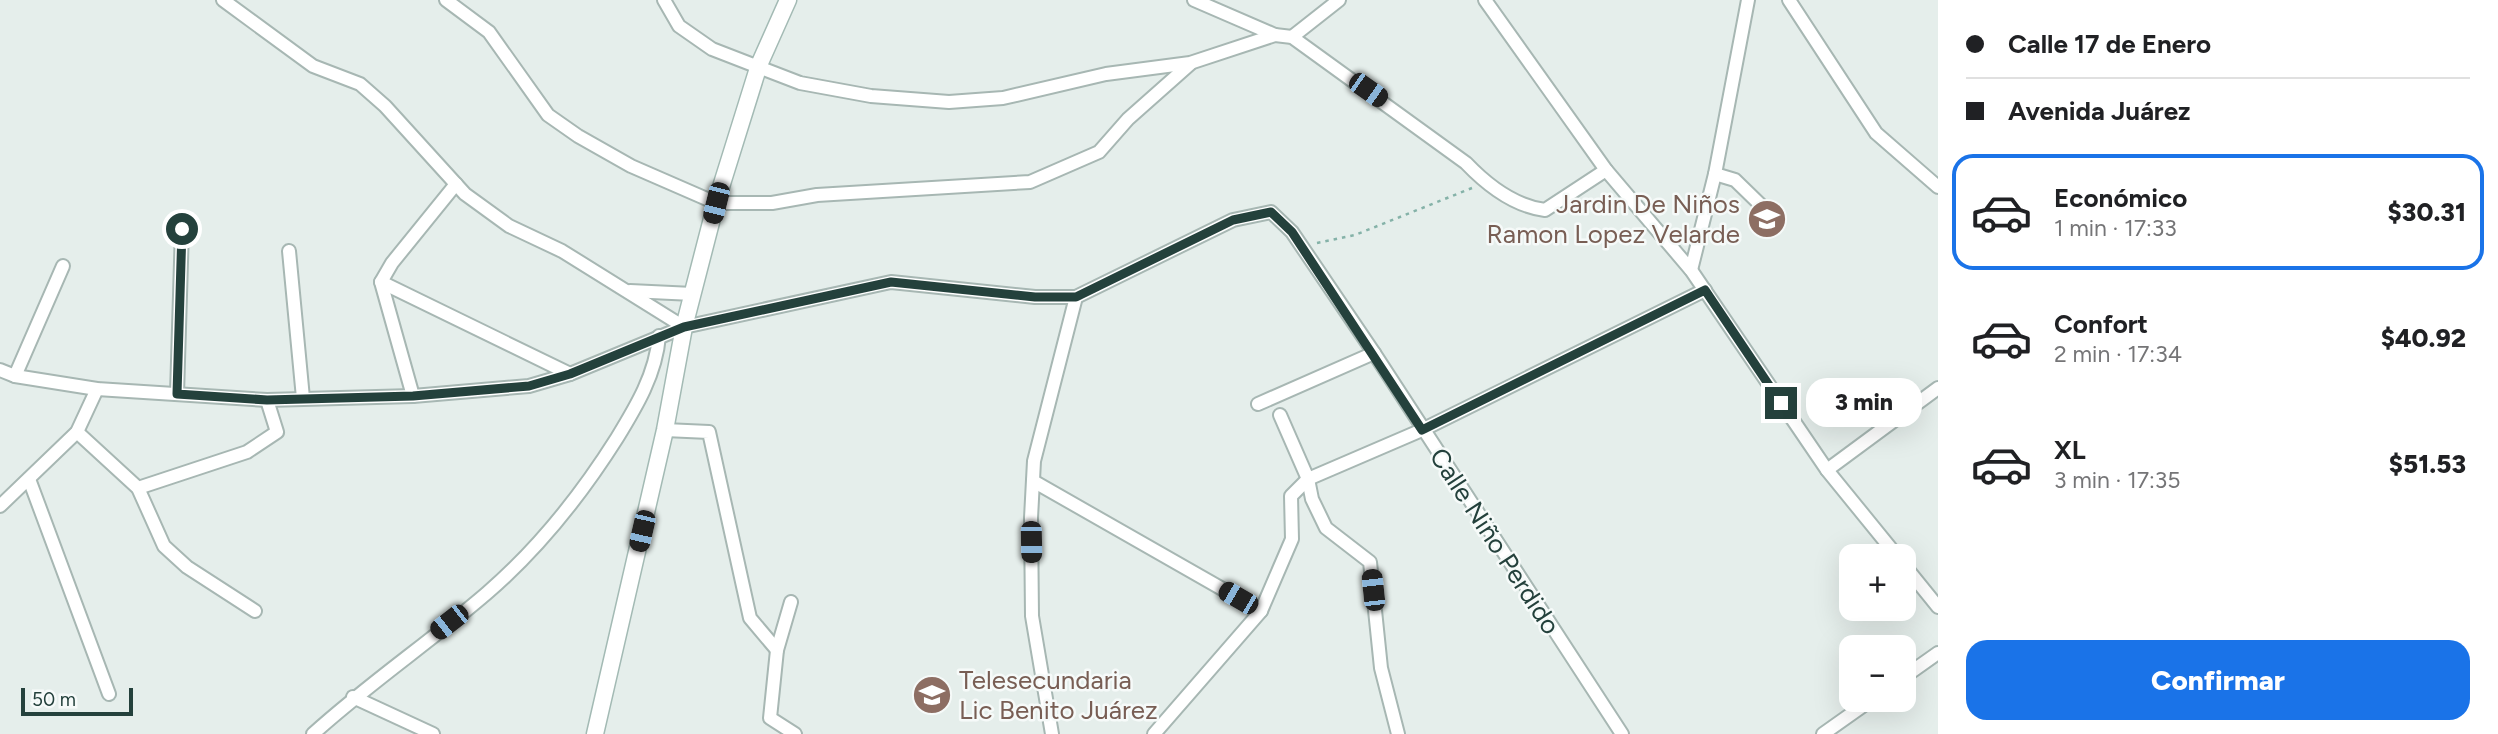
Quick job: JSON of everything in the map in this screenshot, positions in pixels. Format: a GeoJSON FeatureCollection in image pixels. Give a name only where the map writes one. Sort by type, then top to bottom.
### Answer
{"type":"FeatureCollection","features":[{"type":"Feature","properties":{"kind":"street"},"geometry":{"type":"LineString","coordinates":[[223,0],[313,66],[360,84],[385,106],[456,184],[509,226],[562,251],[684,327]]}},
{"type":"Feature","properties":{"kind":"street"},"geometry":{"type":"LineString","coordinates":[[446,0],[489,32],[548,115],[578,136],[631,166],[716,203],[772,204],[817,195],[1030,182],[1099,152],[1128,119],[1190,63]]}},
{"type":"Feature","properties":{"kind":"street"},"geometry":{"type":"LineString","coordinates":[[664,0],[679,26],[712,49],[800,83],[871,96],[949,102],[1003,98],[1106,74],[1190,63],[1275,36]]}},
{"type":"Feature","properties":{"kind":"street"},"geometry":{"type":"LineString","coordinates":[[595,734],[665,430],[684,327],[716,203],[759,65],[788,0]]}},
{"type":"Feature","properties":{"kind":"street"},"geometry":{"type":"LineString","coordinates":[[1194,0],[1275,36],[1293,37],[1466,163],[1485,183],[1529,208],[1545,210],[1606,170]]}},
{"type":"Feature","properties":{"kind":"street"},"geometry":{"type":"LineString","coordinates":[[1293,37],[1339,0]]}},
{"type":"Feature","properties":{"kind":"street"},"geometry":{"type":"LineString","coordinates":[[1485,0],[1606,170],[1691,270],[1827,470],[1887,544]]}},
{"type":"Feature","properties":{"kind":"street"},"geometry":{"type":"LineString","coordinates":[[1691,270],[1715,174],[1748,0]]}},
{"type":"Feature","properties":{"kind":"street"},"geometry":{"type":"LineString","coordinates":[[1789,0],[1876,133],[1938,187]]}},
{"type":"Feature","properties":{"kind":"street"},"geometry":{"type":"LineString","coordinates":[[1715,174],[1735,180],[1770,214]]}},
{"type":"Feature","properties":{"kind":"street"},"geometry":{"type":"LineString","coordinates":[[413,396],[382,282],[392,263],[456,184]]}},
{"type":"Feature","properties":{"kind":"street","name":"Calle Niño Perdido"},"geometry":{"type":"LineString","coordinates":[[1076,297],[1233,220],[1271,212],[1292,232],[1374,353],[1622,734]]}},
{"type":"Feature","properties":{"kind":"street"},"geometry":{"type":"LineString","coordinates":[[177,394],[182,229]]}},
{"type":"Feature","properties":{"kind":"street"},"geometry":{"type":"LineString","coordinates":[[289,251],[303,398]]}},
{"type":"Feature","properties":{"kind":"street"},"geometry":{"type":"LineString","coordinates":[[15,376],[63,265]]}},
{"type":"Feature","properties":{"kind":"street"},"geometry":{"type":"LineString","coordinates":[[382,282],[570,374]]}},
{"type":"Feature","properties":{"kind":"street"},"geometry":{"type":"LineString","coordinates":[[0,370],[15,376],[97,389],[267,400],[413,396],[529,386],[570,374],[684,327],[891,282],[1035,297],[1076,297],[1034,461],[1032,616],[1052,734]]}},
{"type":"Feature","properties":{"kind":"street"},"geometry":{"type":"LineString","coordinates":[[1154,734],[1261,611],[1292,539],[1291,496],[1308,479],[1422,430],[1705,290]]}},
{"type":"Feature","properties":{"kind":"street"},"geometry":{"type":"LineString","coordinates":[[630,291],[693,295]]}},
{"type":"Feature","properties":{"kind":"street"},"geometry":{"type":"LineString","coordinates":[[313,734],[353,698],[488,592],[548,532],[601,464],[640,401],[658,354],[659,336]]}},
{"type":"Feature","properties":{"kind":"street"},"geometry":{"type":"LineString","coordinates":[[1258,404],[1374,353]]}},
{"type":"Feature","properties":{"kind":"street"},"geometry":{"type":"LineString","coordinates":[[1827,470],[1938,388]]}},
{"type":"Feature","properties":{"kind":"street"},"geometry":{"type":"LineString","coordinates":[[0,506],[76,432],[97,389]]}},
{"type":"Feature","properties":{"kind":"street"},"geometry":{"type":"LineString","coordinates":[[138,488],[247,453],[277,432],[267,400]]}},
{"type":"Feature","properties":{"kind":"street"},"geometry":{"type":"LineString","coordinates":[[1280,415],[1326,528],[1370,562],[1381,668],[1398,734]]}},
{"type":"Feature","properties":{"kind":"street"},"geometry":{"type":"LineString","coordinates":[[665,430],[709,432],[750,618],[777,650]]}},
{"type":"Feature","properties":{"kind":"street"},"geometry":{"type":"LineString","coordinates":[[76,432],[138,488],[164,546],[187,567],[255,611]]}},
{"type":"Feature","properties":{"kind":"street"},"geometry":{"type":"LineString","coordinates":[[29,479],[109,694]]}},
{"type":"Feature","properties":{"kind":"street"},"geometry":{"type":"LineString","coordinates":[[1033,481],[1261,611]]}},
{"type":"Feature","properties":{"kind":"street"},"geometry":{"type":"LineString","coordinates":[[1916,580],[1938,607]]}},
{"type":"Feature","properties":{"kind":"street"},"geometry":{"type":"LineString","coordinates":[[791,602],[777,650],[770,718],[795,734]]}},
{"type":"Feature","properties":{"kind":"street"},"geometry":{"type":"LineString","coordinates":[[1916,669],[1938,653]]}},
{"type":"Feature","properties":{"kind":"street"},"geometry":{"type":"LineString","coordinates":[[353,698],[433,734]]}},
{"type":"Feature","properties":{"kind":"street"},"geometry":{"type":"LineString","coordinates":[[1823,734],[1854,712]]}},
{"type":"Feature","properties":{"kind":"path"},"geometry":{"type":"LineString","coordinates":[[1300,246],[1355,235],[1485,183]]}},
{"type":"Feature","properties":{"kind":"place","name":"Jardin De Niños Ramon Lopez Velarde"},"geometry":{"type":"Point","coordinates":[1767,219]}},
{"type":"Feature","properties":{"kind":"place","name":"Telesecundaria Lic Benito Juárez"},"geometry":{"type":"Point","coordinates":[932,695]}},
{"type":"Feature","properties":{"kind":"route"},"geometry":{"type":"LineString","coordinates":[[182,229],[177,394],[267,400],[413,396],[529,386],[570,374],[684,327],[891,282],[1035,297],[1076,297],[1233,220],[1271,212],[1292,232],[1374,353],[1422,430],[1705,290],[1781,403]]}}]}
